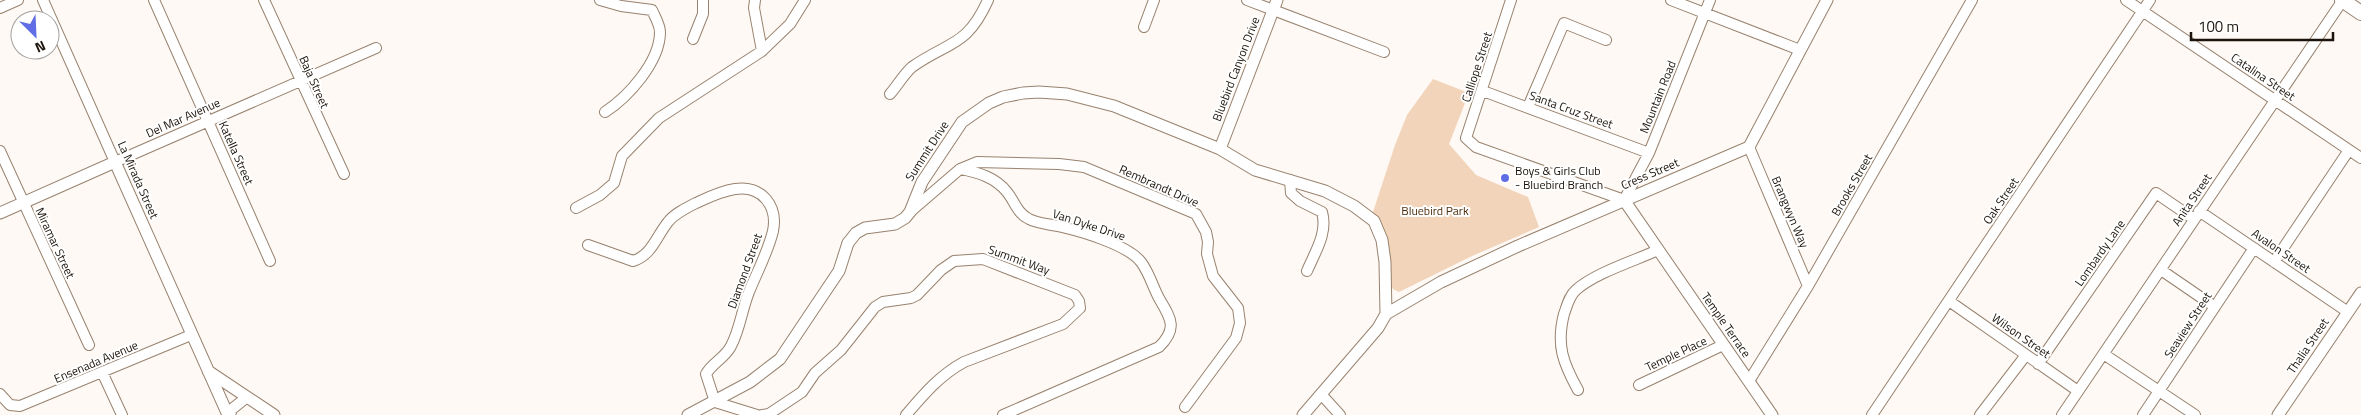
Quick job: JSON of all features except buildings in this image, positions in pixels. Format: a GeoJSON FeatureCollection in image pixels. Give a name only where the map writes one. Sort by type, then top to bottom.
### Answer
{"type":"FeatureCollection","features":[{"type":"Feature","properties":{"kind":"main road"},"geometry":{"type":"LineString","coordinates":[[2343,0],[2361,13]]}},
{"type":"Feature","properties":{"kind":"street"},"geometry":{"type":"LineString","coordinates":[[0,8],[18,0]]}},
{"type":"Feature","properties":{"kind":"street","name":"La Mirada Street"},"geometry":{"type":"LineString","coordinates":[[43,0],[191,335],[229,415]]}},
{"type":"Feature","properties":{"kind":"street","name":"Katella Street"},"geometry":{"type":"LineString","coordinates":[[154,0],[270,261]]}},
{"type":"Feature","properties":{"kind":"street","name":"Baja Street"},"geometry":{"type":"LineString","coordinates":[[264,0],[344,174]]}},
{"type":"Feature","properties":{"kind":"street"},"geometry":{"type":"LineString","coordinates":[[600,0],[621,6],[652,10],[660,31],[651,60],[635,86],[622,101],[605,112]]}},
{"type":"Feature","properties":{"kind":"street"},"geometry":{"type":"LineString","coordinates":[[693,39],[703,14],[703,0]]}},
{"type":"Feature","properties":{"kind":"street"},"geometry":{"type":"LineString","coordinates":[[755,0],[754,8],[762,51]]}},
{"type":"Feature","properties":{"kind":"street"},"geometry":{"type":"LineString","coordinates":[[576,208],[600,195],[614,183],[622,156],[659,118],[762,51],[790,24],[805,0]]}},
{"type":"Feature","properties":{"kind":"street"},"geometry":{"type":"LineString","coordinates":[[890,94],[911,68],[956,44],[969,33],[982,16],[988,0]]}},
{"type":"Feature","properties":{"kind":"street"},"geometry":{"type":"LineString","coordinates":[[1144,27],[1154,0]]}},
{"type":"Feature","properties":{"kind":"street"},"geometry":{"type":"LineString","coordinates":[[1247,0],[1275,5],[1384,52]]}},
{"type":"Feature","properties":{"kind":"street","name":"Calliope Street"},"geometry":{"type":"LineString","coordinates":[[1511,0],[1483,91],[1467,134],[1468,140],[1476,147],[1624,200]]}},
{"type":"Feature","properties":{"kind":"street"},"geometry":{"type":"LineString","coordinates":[[1671,0],[1800,50]]}},
{"type":"Feature","properties":{"kind":"street","name":"Mountain Road"},"geometry":{"type":"LineString","coordinates":[[1624,200],[1649,152],[1710,0]]}},
{"type":"Feature","properties":{"kind":"street"},"geometry":{"type":"LineString","coordinates":[[1749,147],[1827,0]]}},
{"type":"Feature","properties":{"kind":"street","name":"Brooks Street"},"geometry":{"type":"LineString","coordinates":[[1749,381],[1808,286],[1972,0]]}},
{"type":"Feature","properties":{"kind":"street","name":"Catalina Street"},"geometry":{"type":"LineString","coordinates":[[2126,0],[2361,158]]}},
{"type":"Feature","properties":{"kind":"street","name":"Oak Street"},"geometry":{"type":"LineString","coordinates":[[1872,415],[1950,302],[2150,0]]}},
{"type":"Feature","properties":{"kind":"street","name":"Anita Street"},"geometry":{"type":"LineString","coordinates":[[2062,415],[2105,355],[2274,100],[2343,0]]}},
{"type":"Feature","properties":{"kind":"street","name":"Bluebird Canyon Drive"},"geometry":{"type":"LineString","coordinates":[[1220,149],[1275,5]]}},
{"type":"Feature","properties":{"kind":"street"},"geometry":{"type":"LineString","coordinates":[[1528,107],[1564,23],[1606,40]]}},
{"type":"Feature","properties":{"kind":"street","name":"Del Mar Avenue"},"geometry":{"type":"LineString","coordinates":[[0,213],[376,48]]}},
{"type":"Feature","properties":{"kind":"street","name":"Santa Cruz Street"},"geometry":{"type":"LineString","coordinates":[[1483,91],[1649,152]]}},
{"type":"Feature","properties":{"kind":"street","name":"Summit Drive"},"geometry":{"type":"LineString","coordinates":[[910,212],[922,182],[962,122],[989,103],[1003,97],[1039,92],[1067,94],[1114,106],[1220,149],[1255,170],[1325,191],[1354,206],[1374,221],[1382,240],[1385,262],[1386,314]]}},
{"type":"Feature","properties":{"kind":"street","name":"Brangwyn Way"},"geometry":{"type":"LineString","coordinates":[[1749,147],[1808,286]]}},
{"type":"Feature","properties":{"kind":"street","name":"Cress Street"},"geometry":{"type":"LineString","coordinates":[[1386,314],[1449,278],[1749,147]]}},
{"type":"Feature","properties":{"kind":"street"},"geometry":{"type":"LineString","coordinates":[[2274,262],[2349,150]]}},
{"type":"Feature","properties":{"kind":"street","name":"Miramar Street"},"geometry":{"type":"LineString","coordinates":[[0,151],[22,203],[89,345]]}},
{"type":"Feature","properties":{"kind":"street","name":"Rembrandt Drive"},"geometry":{"type":"LineString","coordinates":[[910,212],[960,169],[977,162],[1051,163],[1084,167],[1196,214],[1206,232],[1208,242],[1207,254],[1213,276],[1238,308],[1240,323],[1236,338],[1185,407]]}},
{"type":"Feature","properties":{"kind":"street","name":"Van Dyke Drive"},"geometry":{"type":"LineString","coordinates":[[960,169],[980,173],[991,178],[1007,192],[1019,212],[1029,219],[1063,227],[1132,252],[1141,262],[1168,314],[1172,326],[1168,338],[1159,347],[1003,415]]}},
{"type":"Feature","properties":{"kind":"street"},"geometry":{"type":"LineString","coordinates":[[1290,180],[1291,193],[1300,201],[1322,212],[1325,221],[1324,231],[1307,271]]}},
{"type":"Feature","properties":{"kind":"street","name":"Diamond Street"},"geometry":{"type":"LineString","coordinates":[[588,246],[633,261],[647,254],[668,221],[677,214],[719,193],[737,189],[751,190],[762,194],[770,202],[774,214],[773,232],[748,294],[738,329],[731,347],[706,374],[715,402]]}},
{"type":"Feature","properties":{"kind":"street","name":"Lombardy Lane"},"geometry":{"type":"LineString","coordinates":[[2038,364],[2156,193],[2197,215]]}},
{"type":"Feature","properties":{"kind":"street","name":"Temple Terrace"},"geometry":{"type":"LineString","coordinates":[[1624,200],[1772,415]]}},
{"type":"Feature","properties":{"kind":"street"},"geometry":{"type":"LineString","coordinates":[[688,415],[750,382],[780,358],[839,272],[848,243],[856,233],[864,228],[895,224],[905,218],[910,212]]}},
{"type":"Feature","properties":{"kind":"street","name":"Avalon Street"},"geometry":{"type":"LineString","coordinates":[[2197,215],[2254,248],[2348,312]]}},
{"type":"Feature","properties":{"kind":"street","name":"Seaview Street"},"geometry":{"type":"LineString","coordinates":[[2143,415],[2254,248]]}},
{"type":"Feature","properties":{"kind":"street"},"geometry":{"type":"LineString","coordinates":[[1578,390],[1568,372],[1559,335],[1567,303],[1576,291],[1598,277],[1658,250]]}},
{"type":"Feature","properties":{"kind":"street","name":"Summit Way"},"geometry":{"type":"LineString","coordinates":[[762,415],[769,414],[802,392],[815,373],[841,350],[875,307],[883,302],[911,298],[917,295],[941,270],[954,262],[983,259],[1074,295],[1079,301],[1080,308],[1063,324],[964,362],[950,370],[930,386],[906,415]]}},
{"type":"Feature","properties":{"kind":"street"},"geometry":{"type":"LineString","coordinates":[[2161,270],[2215,306]]}},
{"type":"Feature","properties":{"kind":"street","name":"Thalia Street"},"geometry":{"type":"LineString","coordinates":[[2278,415],[2361,293]]}},
{"type":"Feature","properties":{"kind":"street","name":"Wilson Street"},"geometry":{"type":"LineString","coordinates":[[1950,302],[2078,391]]}},
{"type":"Feature","properties":{"kind":"street"},"geometry":{"type":"LineString","coordinates":[[1303,415],[1378,328],[1386,314]]}},
{"type":"Feature","properties":{"kind":"street","name":"Ensenada Avenue"},"geometry":{"type":"LineString","coordinates":[[0,394],[10,405],[20,406],[30,403],[191,335]]}},
{"type":"Feature","properties":{"kind":"street","name":"Temple Place"},"geometry":{"type":"LineString","coordinates":[[1639,385],[1723,345]]}},
{"type":"Feature","properties":{"kind":"street"},"geometry":{"type":"LineString","coordinates":[[1980,415],[2026,355]]}},
{"type":"Feature","properties":{"kind":"street"},"geometry":{"type":"LineString","coordinates":[[2105,355],[2195,415]]}},
{"type":"Feature","properties":{"kind":"street"},"geometry":{"type":"LineString","coordinates":[[102,372],[122,415]]}},
{"type":"Feature","properties":{"kind":"street"},"geometry":{"type":"LineString","coordinates":[[208,372],[274,415]]}},
{"type":"Feature","properties":{"kind":"street"},"geometry":{"type":"LineString","coordinates":[[1321,394],[1340,415]]}},
{"type":"Feature","properties":{"kind":"street"},"geometry":{"type":"LineString","coordinates":[[229,415],[232,409],[247,397]]}},
{"type":"Feature","properties":{"kind":"street"},"geometry":{"type":"LineString","coordinates":[[715,402],[757,415]]}},
{"type":"Feature","properties":{"kind":"green space","name":"Bluebird Park"},"geometry":{"type":"Polygon","coordinates":[[[1433,79],[1469,93],[1449,144],[1476,175],[1528,197],[1539,227],[1472,256],[1399,292],[1393,289],[1390,284],[1385,232],[1373,212],[1407,115],[1433,79]]]}},
{"type":"Feature","properties":{"kind":"place","name":"Boys & Girls Club - Bluebird Branch"},"geometry":{"type":"Point","coordinates":[1505,178]}}]}
